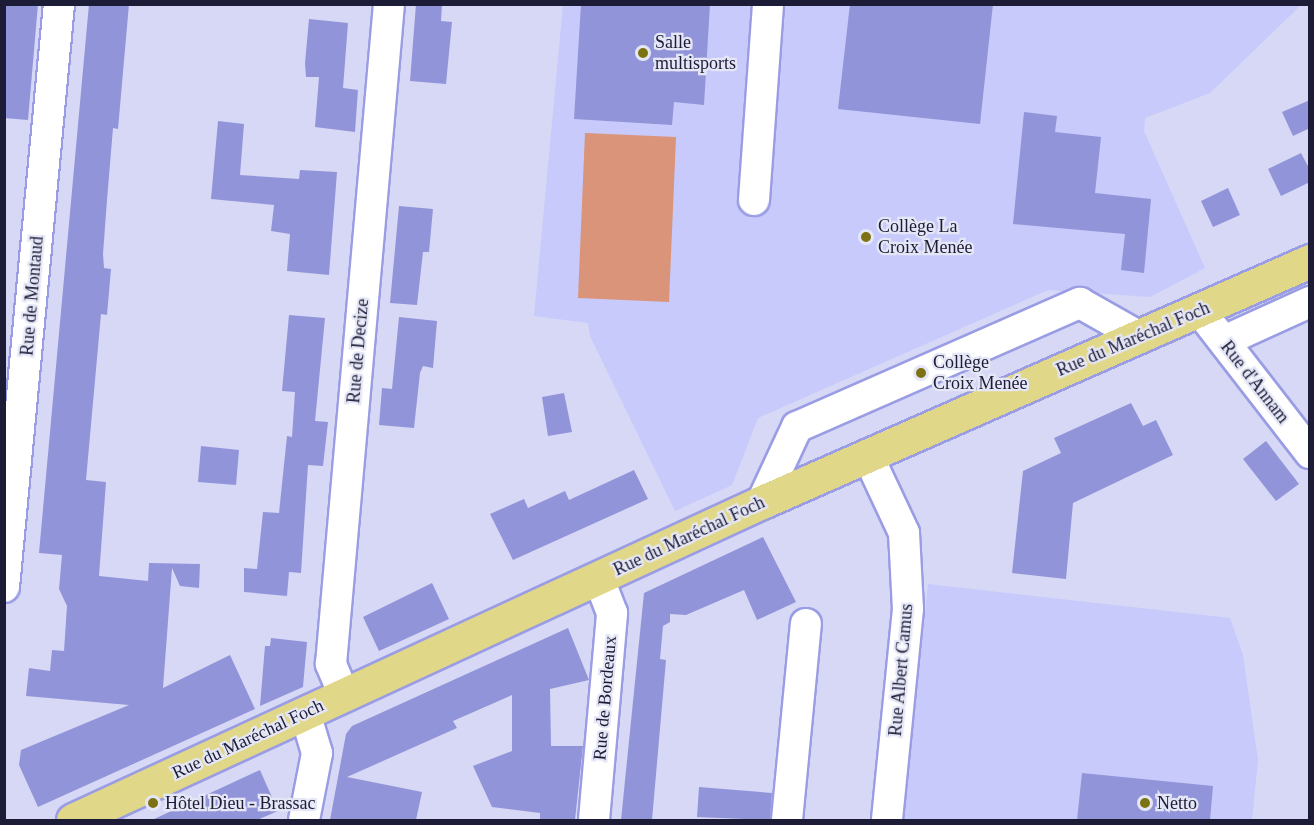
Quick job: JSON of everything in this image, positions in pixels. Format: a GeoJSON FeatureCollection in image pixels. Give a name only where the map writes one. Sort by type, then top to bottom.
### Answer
{"type":"FeatureCollection","features":[{"type":"Feature","properties":{"kind":"main road","name":"Rue du Maréchal Foch"},"geometry":{"type":"LineString","coordinates":[[73,820],[762,502],[1310,261]]}},
{"type":"Feature","properties":{"kind":"street","name":"Rue de Montaud"},"geometry":{"type":"LineString","coordinates":[[4,587],[59,4]]}},
{"type":"Feature","properties":{"kind":"street","name":"Rue de Decize"},"geometry":{"type":"LineString","coordinates":[[344,695],[331,664],[389,4]]}},
{"type":"Feature","properties":{"kind":"street"},"geometry":{"type":"LineString","coordinates":[[754,200],[768,4]]}},
{"type":"Feature","properties":{"kind":"street"},"geometry":{"type":"LineString","coordinates":[[1224,341],[1310,302]]}},
{"type":"Feature","properties":{"kind":"street"},"geometry":{"type":"LineString","coordinates":[[762,502],[797,427],[1080,303],[1140,337]]}},
{"type":"Feature","properties":{"kind":"street","name":"Rue d'Annam"},"geometry":{"type":"LineString","coordinates":[[1200,311],[1310,453]]}},
{"type":"Feature","properties":{"kind":"street","name":"Rue Albert Camus"},"geometry":{"type":"LineString","coordinates":[[868,456],[904,533],[908,609],[887,820]]}},
{"type":"Feature","properties":{"kind":"street","name":"Rue de Bordeaux"},"geometry":{"type":"LineString","coordinates":[[594,820],[612,613],[599,579]]}},
{"type":"Feature","properties":{"kind":"street"},"geometry":{"type":"LineString","coordinates":[[787,820],[806,624]]}},
{"type":"Feature","properties":{"kind":"street"},"geometry":{"type":"LineString","coordinates":[[304,820],[317,753],[305,713]]}},
{"type":"Feature","properties":{"kind":"shaded area","name":"Collège La Croix Menée"},"geometry":{"type":"Polygon","coordinates":[[[563,5],[1301,5],[1210,93],[1145,118],[1144,131],[1205,268],[1150,297],[1048,290],[758,418],[732,485],[675,511],[590,336],[588,323],[534,316],[563,5]]]}},
{"type":"Feature","properties":{"kind":"shaded area"},"geometry":{"type":"Polygon","coordinates":[[[585,133],[676,137],[669,302],[578,298],[585,133]]]}},
{"type":"Feature","properties":{"kind":"shaded area"},"geometry":{"type":"Polygon","coordinates":[[[928,584],[1230,618],[1243,655],[1258,760],[1252,820],[904,820],[928,584]]]}},
{"type":"Feature","properties":{"kind":"building"},"geometry":{"type":"Polygon","coordinates":[[[4,4],[38,4],[28,120],[4,118],[4,4]]]}},
{"type":"Feature","properties":{"kind":"building"},"geometry":{"type":"Polygon","coordinates":[[[89,4],[129,4],[118,129],[113,128],[103,254],[104,268],[111,269],[107,315],[101,314],[86,480],[106,482],[99,576],[148,581],[149,563],[200,564],[199,588],[180,586],[172,568],[163,688],[230,655],[255,709],[38,807],[19,765],[21,750],[129,705],[26,696],[29,668],[50,671],[52,650],[64,651],[67,606],[59,589],[62,555],[39,553],[89,4]]]}},
{"type":"Feature","properties":{"kind":"building"},"geometry":{"type":"Polygon","coordinates":[[[416,4],[442,4],[441,21],[452,22],[446,84],[410,81],[416,4]]]}},
{"type":"Feature","properties":{"kind":"building","name":"Salle multisports"},"geometry":{"type":"Polygon","coordinates":[[[581,4],[710,4],[704,105],[674,102],[672,125],[574,119],[581,4]]]}},
{"type":"Feature","properties":{"kind":"building"},"geometry":{"type":"Polygon","coordinates":[[[850,4],[993,4],[980,124],[838,109],[850,4]]]}},
{"type":"Feature","properties":{"kind":"building"},"geometry":{"type":"Polygon","coordinates":[[[309,19],[348,23],[343,88],[358,90],[355,132],[315,127],[319,77],[306,77],[309,19]]]}},
{"type":"Feature","properties":{"kind":"building"},"geometry":{"type":"Polygon","coordinates":[[[1310,100],[1310,128],[1293,136],[1282,112],[1310,100]]]}},
{"type":"Feature","properties":{"kind":"building"},"geometry":{"type":"Polygon","coordinates":[[[1024,112],[1057,116],[1055,132],[1101,137],[1095,193],[1151,199],[1144,273],[1121,270],[1125,234],[1013,224],[1024,112]]]}},
{"type":"Feature","properties":{"kind":"building"},"geometry":{"type":"Polygon","coordinates":[[[218,121],[244,124],[240,175],[299,179],[300,170],[337,172],[329,275],[287,271],[290,234],[271,231],[274,205],[211,199],[218,121]]]}},
{"type":"Feature","properties":{"kind":"building"},"geometry":{"type":"Polygon","coordinates":[[[1301,153],[1310,170],[1310,182],[1281,196],[1268,169],[1301,153]]]}},
{"type":"Feature","properties":{"kind":"building"},"geometry":{"type":"Polygon","coordinates":[[[1228,188],[1240,215],[1213,227],[1201,201],[1228,188]]]}},
{"type":"Feature","properties":{"kind":"building"},"geometry":{"type":"Polygon","coordinates":[[[399,206],[433,209],[429,252],[423,252],[417,305],[390,303],[399,206]]]}},
{"type":"Feature","properties":{"kind":"building"},"geometry":{"type":"Polygon","coordinates":[[[289,315],[325,318],[315,421],[328,422],[323,466],[308,465],[301,573],[289,572],[287,596],[244,592],[244,568],[257,569],[263,512],[279,513],[287,436],[292,437],[295,392],[282,391],[289,315]]]}},
{"type":"Feature","properties":{"kind":"building"},"geometry":{"type":"Polygon","coordinates":[[[399,317],[437,321],[433,368],[423,366],[420,373],[414,428],[379,425],[382,388],[392,389],[399,317]]]}},
{"type":"Feature","properties":{"kind":"building"},"geometry":{"type":"Polygon","coordinates":[[[564,393],[572,432],[548,436],[542,397],[564,393]]]}},
{"type":"Feature","properties":{"kind":"building"},"geometry":{"type":"Polygon","coordinates":[[[1131,403],[1143,426],[1156,420],[1173,455],[1073,503],[1066,579],[1012,573],[1023,471],[1061,453],[1054,438],[1131,403]]]}},
{"type":"Feature","properties":{"kind":"building"},"geometry":{"type":"Polygon","coordinates":[[[1266,441],[1299,484],[1276,501],[1243,459],[1266,441]]]}},
{"type":"Feature","properties":{"kind":"building"},"geometry":{"type":"Polygon","coordinates":[[[201,446],[239,450],[236,485],[198,482],[201,446]]]}},
{"type":"Feature","properties":{"kind":"building"},"geometry":{"type":"Polygon","coordinates":[[[634,470],[648,499],[513,560],[490,514],[524,499],[528,508],[565,491],[569,500],[634,470]]]}},
{"type":"Feature","properties":{"kind":"building"},"geometry":{"type":"Polygon","coordinates":[[[763,537],[796,602],[757,620],[744,590],[686,615],[670,614],[670,622],[663,626],[660,659],[666,660],[652,820],[621,820],[644,593],[763,537]]]}},
{"type":"Feature","properties":{"kind":"building"},"geometry":{"type":"Polygon","coordinates":[[[432,583],[449,619],[379,651],[363,617],[432,583]]]}},
{"type":"Feature","properties":{"kind":"building"},"geometry":{"type":"Polygon","coordinates":[[[568,628],[589,680],[550,689],[551,746],[583,746],[575,820],[540,820],[540,813],[492,807],[473,766],[512,751],[512,695],[453,721],[457,728],[347,777],[422,792],[416,820],[330,820],[346,734],[352,726],[568,628]]]}},
{"type":"Feature","properties":{"kind":"building"},"geometry":{"type":"Polygon","coordinates":[[[271,638],[307,642],[303,687],[260,706],[265,646],[270,646],[271,638]]]}},
{"type":"Feature","properties":{"kind":"building"},"geometry":{"type":"Polygon","coordinates":[[[260,770],[278,811],[257,820],[152,820],[260,770]]]}},
{"type":"Feature","properties":{"kind":"building","name":"Netto"},"geometry":{"type":"Polygon","coordinates":[[[1082,773],[1213,786],[1210,820],[1077,820],[1082,773]]]}},
{"type":"Feature","properties":{"kind":"building"},"geometry":{"type":"Polygon","coordinates":[[[699,787],[772,793],[770,820],[697,817],[699,787]]]}},
{"type":"Feature","properties":{"kind":"place","name":"Salle multisports"},"geometry":{"type":"Point","coordinates":[643,53]}},
{"type":"Feature","properties":{"kind":"place","name":"Collège La Croix Menée"},"geometry":{"type":"Point","coordinates":[866,237]}},
{"type":"Feature","properties":{"kind":"place","name":"Collège Croix Menée"},"geometry":{"type":"Point","coordinates":[921,373]}},
{"type":"Feature","properties":{"kind":"place","name":"Hôtel Dieu - Brassac"},"geometry":{"type":"Point","coordinates":[153,803]}},
{"type":"Feature","properties":{"kind":"place","name":"Netto"},"geometry":{"type":"Point","coordinates":[1145,803]}}]}
